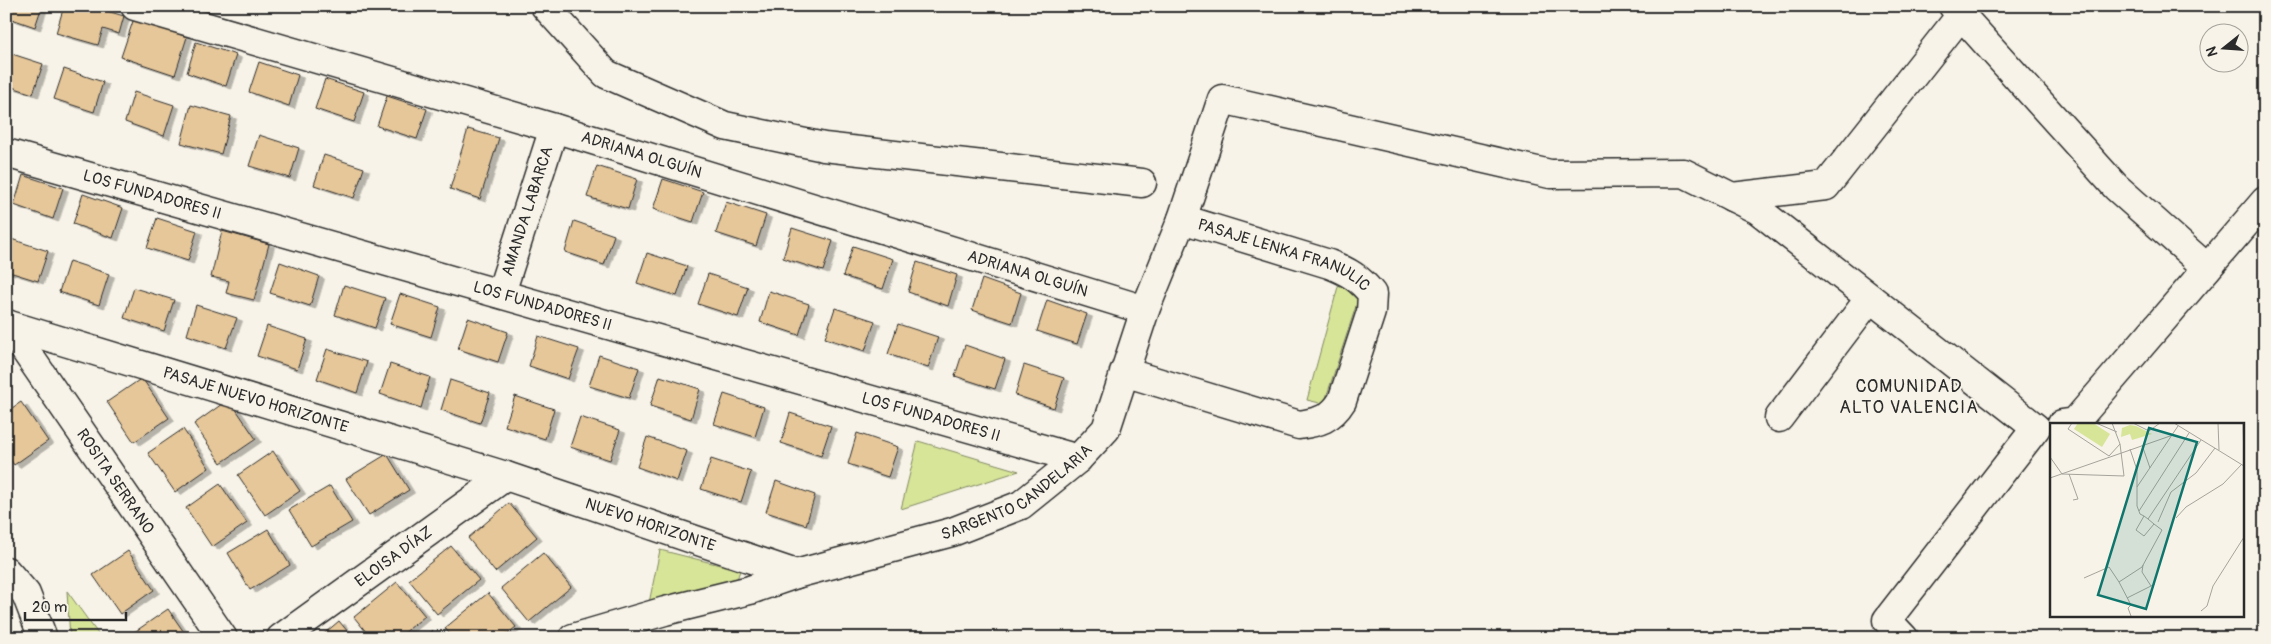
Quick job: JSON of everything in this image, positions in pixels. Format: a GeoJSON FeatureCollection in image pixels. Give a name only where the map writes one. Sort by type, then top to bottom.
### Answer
{"type":"FeatureCollection","features":[{"type":"Feature","properties":{"kind":"street","name":"ADRIANA OLGUÍN"},"geometry":{"type":"LineString","coordinates":[[135,6],[554,128],[1146,310]]}},
{"type":"Feature","properties":{"kind":"street"},"geometry":{"type":"LineString","coordinates":[[546,6],[606,74],[725,126],[824,147],[1142,183]]}},
{"type":"Feature","properties":{"kind":"street"},"geometry":{"type":"LineString","coordinates":[[1732,197],[1826,186],[1957,11],[2116,188],[2207,268]]}},
{"type":"Feature","properties":{"kind":"street"},"geometry":{"type":"LineString","coordinates":[[1182,219],[1222,98],[1550,174],[1684,172],[1758,210],[1870,298],[2050,426],[1887,620],[1904,638]]}},
{"type":"Feature","properties":{"kind":"street","name":"AMANDA LABARCA"},"geometry":{"type":"LineString","coordinates":[[501,294],[554,128]]}},
{"type":"Feature","properties":{"kind":"street","name":"LOS FUNDADORES II"},"geometry":{"type":"LineString","coordinates":[[6,153],[1078,459]]}},
{"type":"Feature","properties":{"kind":"street"},"geometry":{"type":"LineString","coordinates":[[2069,423],[2075,422],[2265,201]]}},
{"type":"Feature","properties":{"kind":"street","name":"PASAJE LENKA FRANULIC"},"geometry":{"type":"LineString","coordinates":[[1124,372],[1299,425],[1324,420],[1336,412],[1342,400],[1371,312],[1372,294],[1363,282],[1347,271],[1182,219],[1146,310]]}},
{"type":"Feature","properties":{"kind":"street"},"geometry":{"type":"LineString","coordinates":[[1779,418],[1870,298]]}},
{"type":"Feature","properties":{"kind":"street","name":"SARGENTO CANDELARIA"},"geometry":{"type":"LineString","coordinates":[[573,638],[665,611],[750,590],[796,574],[952,532],[1021,505],[1078,459],[1106,429],[1146,310]]}},
{"type":"Feature","properties":{"kind":"street","name":"PASAJE NUEVO HORIZONTE"},"geometry":{"type":"LineString","coordinates":[[7,324],[506,476]]}},
{"type":"Feature","properties":{"kind":"street","name":"ROSITA SERRANO"},"geometry":{"type":"LineString","coordinates":[[7,324],[223,638]]}},
{"type":"Feature","properties":{"kind":"street","name":"NUEVO HORIZONTE"},"geometry":{"type":"LineString","coordinates":[[506,476],[796,574]]}},
{"type":"Feature","properties":{"kind":"street","name":"ELOISA DÍAZ"},"geometry":{"type":"LineString","coordinates":[[280,638],[506,476]]}},
{"type":"Feature","properties":{"kind":"street"},"geometry":{"type":"LineString","coordinates":[[6,571],[26,594],[43,638]]}},
{"type":"Feature","properties":{"kind":"green space"},"geometry":{"type":"Polygon","coordinates":[[[1339,283],[1358,300],[1324,404],[1307,400],[1339,283]]]}},
{"type":"Feature","properties":{"kind":"green space"},"geometry":{"type":"Polygon","coordinates":[[[918,441],[1019,471],[901,509],[918,441]]]}},
{"type":"Feature","properties":{"kind":"green space"},"geometry":{"type":"Polygon","coordinates":[[[660,550],[740,570],[736,583],[649,603],[660,550]]]}},
{"type":"Feature","properties":{"kind":"green space"},"geometry":{"type":"Polygon","coordinates":[[[67,591],[101,638],[70,638],[67,591]]]}},
{"type":"Feature","properties":{"kind":"building"},"geometry":{"type":"Polygon","coordinates":[[[6,6],[42,6],[35,27],[6,17],[6,6]]]}},
{"type":"Feature","properties":{"kind":"building"},"geometry":{"type":"Polygon","coordinates":[[[64,6],[90,6],[124,16],[119,34],[103,29],[98,45],[56,33],[64,6]]]}},
{"type":"Feature","properties":{"kind":"building"},"geometry":{"type":"Polygon","coordinates":[[[134,18],[187,37],[175,75],[121,57],[134,18]]]}},
{"type":"Feature","properties":{"kind":"building"},"geometry":{"type":"Polygon","coordinates":[[[196,42],[236,55],[226,86],[187,73],[196,42]]]}},
{"type":"Feature","properties":{"kind":"building"},"geometry":{"type":"Polygon","coordinates":[[[6,52],[43,64],[33,94],[6,85],[6,52]]]}},
{"type":"Feature","properties":{"kind":"building"},"geometry":{"type":"Polygon","coordinates":[[[259,62],[298,75],[289,106],[249,92],[259,62]]]}},
{"type":"Feature","properties":{"kind":"building"},"geometry":{"type":"Polygon","coordinates":[[[64,69],[103,82],[94,112],[54,99],[64,69]]]}},
{"type":"Feature","properties":{"kind":"building"},"geometry":{"type":"Polygon","coordinates":[[[325,79],[364,92],[354,122],[315,109],[325,79]]]}},
{"type":"Feature","properties":{"kind":"building"},"geometry":{"type":"Polygon","coordinates":[[[134,92],[174,105],[164,136],[125,122],[134,92]]]}},
{"type":"Feature","properties":{"kind":"building"},"geometry":{"type":"Polygon","coordinates":[[[387,96],[427,109],[417,139],[377,126],[387,96]]]}},
{"type":"Feature","properties":{"kind":"building"},"geometry":{"type":"Polygon","coordinates":[[[191,105],[231,116],[221,154],[181,143],[191,105]]]}},
{"type":"Feature","properties":{"kind":"building"},"geometry":{"type":"Polygon","coordinates":[[[468,129],[499,138],[480,199],[450,189],[468,129]]]}},
{"type":"Feature","properties":{"kind":"building"},"geometry":{"type":"Polygon","coordinates":[[[259,135],[299,148],[290,178],[249,166],[259,135]]]}},
{"type":"Feature","properties":{"kind":"building"},"geometry":{"type":"Polygon","coordinates":[[[324,155],[364,168],[354,198],[314,185],[324,155]]]}},
{"type":"Feature","properties":{"kind":"building"},"geometry":{"type":"Polygon","coordinates":[[[597,166],[637,179],[628,209],[587,197],[597,166]]]}},
{"type":"Feature","properties":{"kind":"building"},"geometry":{"type":"Polygon","coordinates":[[[23,175],[63,188],[53,219],[14,205],[23,175]]]}},
{"type":"Feature","properties":{"kind":"building"},"geometry":{"type":"Polygon","coordinates":[[[663,179],[703,192],[693,222],[653,209],[663,179]]]}},
{"type":"Feature","properties":{"kind":"building"},"geometry":{"type":"Polygon","coordinates":[[[83,194],[123,208],[113,238],[73,224],[83,194]]]}},
{"type":"Feature","properties":{"kind":"building"},"geometry":{"type":"Polygon","coordinates":[[[726,202],[766,215],[756,246],[716,233],[726,202]]]}},
{"type":"Feature","properties":{"kind":"building"},"geometry":{"type":"Polygon","coordinates":[[[157,218],[197,231],[188,261],[147,248],[157,218]]]}},
{"type":"Feature","properties":{"kind":"building"},"geometry":{"type":"Polygon","coordinates":[[[574,221],[614,235],[604,265],[565,252],[574,221]]]}},
{"type":"Feature","properties":{"kind":"building"},"geometry":{"type":"Polygon","coordinates":[[[792,228],[833,241],[823,271],[783,258],[792,228]]]}},
{"type":"Feature","properties":{"kind":"building"},"geometry":{"type":"Polygon","coordinates":[[[222,231],[269,244],[254,300],[226,293],[229,281],[211,277],[222,231]]]}},
{"type":"Feature","properties":{"kind":"building"},"geometry":{"type":"Polygon","coordinates":[[[8,238],[48,251],[38,281],[6,271],[8,238]]]}},
{"type":"Feature","properties":{"kind":"building"},"geometry":{"type":"Polygon","coordinates":[[[853,246],[893,259],[883,289],[843,276],[853,246]]]}},
{"type":"Feature","properties":{"kind":"building"},"geometry":{"type":"Polygon","coordinates":[[[647,253],[687,266],[677,296],[637,283],[647,253]]]}},
{"type":"Feature","properties":{"kind":"building"},"geometry":{"type":"Polygon","coordinates":[[[69,261],[109,274],[99,305],[59,292],[69,261]]]}},
{"type":"Feature","properties":{"kind":"building"},"geometry":{"type":"Polygon","coordinates":[[[280,262],[319,276],[310,306],[270,293],[280,262]]]}},
{"type":"Feature","properties":{"kind":"building"},"geometry":{"type":"Polygon","coordinates":[[[917,262],[957,275],[948,306],[908,292],[917,262]]]}},
{"type":"Feature","properties":{"kind":"building"},"geometry":{"type":"Polygon","coordinates":[[[708,274],[748,287],[738,317],[698,304],[708,274]]]}},
{"type":"Feature","properties":{"kind":"building"},"geometry":{"type":"Polygon","coordinates":[[[982,279],[1021,293],[1012,323],[972,310],[982,279]]]}},
{"type":"Feature","properties":{"kind":"building"},"geometry":{"type":"Polygon","coordinates":[[[344,285],[385,298],[375,328],[335,315],[344,285]]]}},
{"type":"Feature","properties":{"kind":"building"},"geometry":{"type":"Polygon","coordinates":[[[134,288],[174,300],[164,331],[124,318],[134,288]]]}},
{"type":"Feature","properties":{"kind":"building"},"geometry":{"type":"Polygon","coordinates":[[[769,291],[809,304],[799,335],[760,322],[769,291]]]}},
{"type":"Feature","properties":{"kind":"building"},"geometry":{"type":"Polygon","coordinates":[[[400,294],[440,307],[431,337],[390,324],[400,294]]]}},
{"type":"Feature","properties":{"kind":"building"},"geometry":{"type":"Polygon","coordinates":[[[1047,300],[1087,314],[1077,344],[1037,331],[1047,300]]]}},
{"type":"Feature","properties":{"kind":"building"},"geometry":{"type":"Polygon","coordinates":[[[196,305],[237,318],[226,348],[187,335],[196,305]]]}},
{"type":"Feature","properties":{"kind":"building"},"geometry":{"type":"Polygon","coordinates":[[[835,308],[875,321],[865,351],[825,338],[835,308]]]}},
{"type":"Feature","properties":{"kind":"building"},"geometry":{"type":"Polygon","coordinates":[[[468,318],[508,332],[498,362],[458,349],[468,318]]]}},
{"type":"Feature","properties":{"kind":"building"},"geometry":{"type":"Polygon","coordinates":[[[898,324],[938,337],[928,368],[888,354],[898,324]]]}},
{"type":"Feature","properties":{"kind":"building"},"geometry":{"type":"Polygon","coordinates":[[[267,326],[307,339],[297,369],[257,356],[267,326]]]}},
{"type":"Feature","properties":{"kind":"building"},"geometry":{"type":"Polygon","coordinates":[[[538,336],[579,349],[568,379],[529,366],[538,336]]]}},
{"type":"Feature","properties":{"kind":"building"},"geometry":{"type":"Polygon","coordinates":[[[965,345],[1005,359],[995,389],[955,376],[965,345]]]}},
{"type":"Feature","properties":{"kind":"building"},"geometry":{"type":"Polygon","coordinates":[[[327,349],[367,362],[357,393],[317,379],[327,349]]]}},
{"type":"Feature","properties":{"kind":"building"},"geometry":{"type":"Polygon","coordinates":[[[599,355],[639,368],[629,398],[589,386],[599,355]]]}},
{"type":"Feature","properties":{"kind":"building"},"geometry":{"type":"Polygon","coordinates":[[[390,364],[430,377],[421,408],[380,394],[390,364]]]}},
{"type":"Feature","properties":{"kind":"building"},"geometry":{"type":"Polygon","coordinates":[[[1024,365],[1064,378],[1054,408],[1015,395],[1024,365]]]}},
{"type":"Feature","properties":{"kind":"building"},"geometry":{"type":"Polygon","coordinates":[[[660,376],[700,389],[691,419],[650,406],[660,376]]]}},
{"type":"Feature","properties":{"kind":"building"},"geometry":{"type":"Polygon","coordinates":[[[142,378],[169,418],[134,442],[107,402],[142,378]]]}},
{"type":"Feature","properties":{"kind":"building"},"geometry":{"type":"Polygon","coordinates":[[[450,380],[490,393],[480,423],[441,410],[450,380]]]}},
{"type":"Feature","properties":{"kind":"building"},"geometry":{"type":"Polygon","coordinates":[[[724,394],[764,407],[755,437],[714,424],[724,394]]]}},
{"type":"Feature","properties":{"kind":"building"},"geometry":{"type":"Polygon","coordinates":[[[515,396],[554,409],[545,439],[505,426],[515,396]]]}},
{"type":"Feature","properties":{"kind":"building"},"geometry":{"type":"Polygon","coordinates":[[[229,399],[256,439],[221,463],[194,424],[229,399]]]}},
{"type":"Feature","properties":{"kind":"building"},"geometry":{"type":"Polygon","coordinates":[[[21,402],[48,441],[14,465],[6,454],[6,412],[21,402]]]}},
{"type":"Feature","properties":{"kind":"building"},"geometry":{"type":"Polygon","coordinates":[[[790,413],[831,426],[821,456],[781,443],[790,413]]]}},
{"type":"Feature","properties":{"kind":"building"},"geometry":{"type":"Polygon","coordinates":[[[580,417],[620,430],[610,460],[570,447],[580,417]]]}},
{"type":"Feature","properties":{"kind":"building"},"geometry":{"type":"Polygon","coordinates":[[[183,429],[209,468],[175,492],[148,453],[183,429]]]}},
{"type":"Feature","properties":{"kind":"building"},"geometry":{"type":"Polygon","coordinates":[[[857,433],[898,447],[888,477],[848,464],[857,433]]]}},
{"type":"Feature","properties":{"kind":"building"},"geometry":{"type":"Polygon","coordinates":[[[647,437],[687,451],[677,481],[637,467],[647,437]]]}},
{"type":"Feature","properties":{"kind":"building"},"geometry":{"type":"Polygon","coordinates":[[[273,451],[300,491],[265,515],[238,475],[273,451]]]}},
{"type":"Feature","properties":{"kind":"building"},"geometry":{"type":"Polygon","coordinates":[[[387,454],[409,490],[369,515],[346,479],[387,454]]]}},
{"type":"Feature","properties":{"kind":"building"},"geometry":{"type":"Polygon","coordinates":[[[711,459],[751,472],[741,502],[701,489],[711,459]]]}},
{"type":"Feature","properties":{"kind":"building"},"geometry":{"type":"Polygon","coordinates":[[[776,481],[815,495],[806,525],[766,512],[776,481]]]}},
{"type":"Feature","properties":{"kind":"building"},"geometry":{"type":"Polygon","coordinates":[[[220,484],[247,523],[212,547],[186,508],[220,484]]]}},
{"type":"Feature","properties":{"kind":"building"},"geometry":{"type":"Polygon","coordinates":[[[330,486],[352,522],[311,546],[289,510],[330,486]]]}},
{"type":"Feature","properties":{"kind":"building"},"geometry":{"type":"Polygon","coordinates":[[[509,503],[537,537],[495,572],[468,538],[509,503]]]}},
{"type":"Feature","properties":{"kind":"building"},"geometry":{"type":"Polygon","coordinates":[[[268,529],[290,565],[250,590],[228,553],[268,529]]]}},
{"type":"Feature","properties":{"kind":"building"},"geometry":{"type":"Polygon","coordinates":[[[451,546],[479,580],[437,614],[409,580],[451,546]]]}},
{"type":"Feature","properties":{"kind":"building"},"geometry":{"type":"Polygon","coordinates":[[[128,551],[154,590],[120,614],[93,575],[128,551]]]}},
{"type":"Feature","properties":{"kind":"building"},"geometry":{"type":"Polygon","coordinates":[[[543,553],[571,587],[529,622],[501,588],[543,553]]]}},
{"type":"Feature","properties":{"kind":"building"},"geometry":{"type":"Polygon","coordinates":[[[397,582],[425,616],[398,638],[371,638],[354,617],[397,582]]]}},
{"type":"Feature","properties":{"kind":"building"},"geometry":{"type":"Polygon","coordinates":[[[488,593],[516,627],[502,638],[453,638],[445,628],[488,593]]]}},
{"type":"Feature","properties":{"kind":"building"},"geometry":{"type":"Polygon","coordinates":[[[168,609],[188,638],[136,638],[133,633],[168,609]]]}},
{"type":"Feature","properties":{"kind":"building"},"geometry":{"type":"Polygon","coordinates":[[[339,621],[353,638],[319,638],[339,621]]]}},
{"type":"Feature","properties":{"kind":"building"},"geometry":{"type":"Polygon","coordinates":[[[432,631],[438,638],[424,638],[432,631]]]}},
{"type":"Feature","properties":{"kind":"district","name":"COMUNIDAD ALTO VALENCIA"},"geometry":{"type":"Point","coordinates":[1909,396]}}]}
